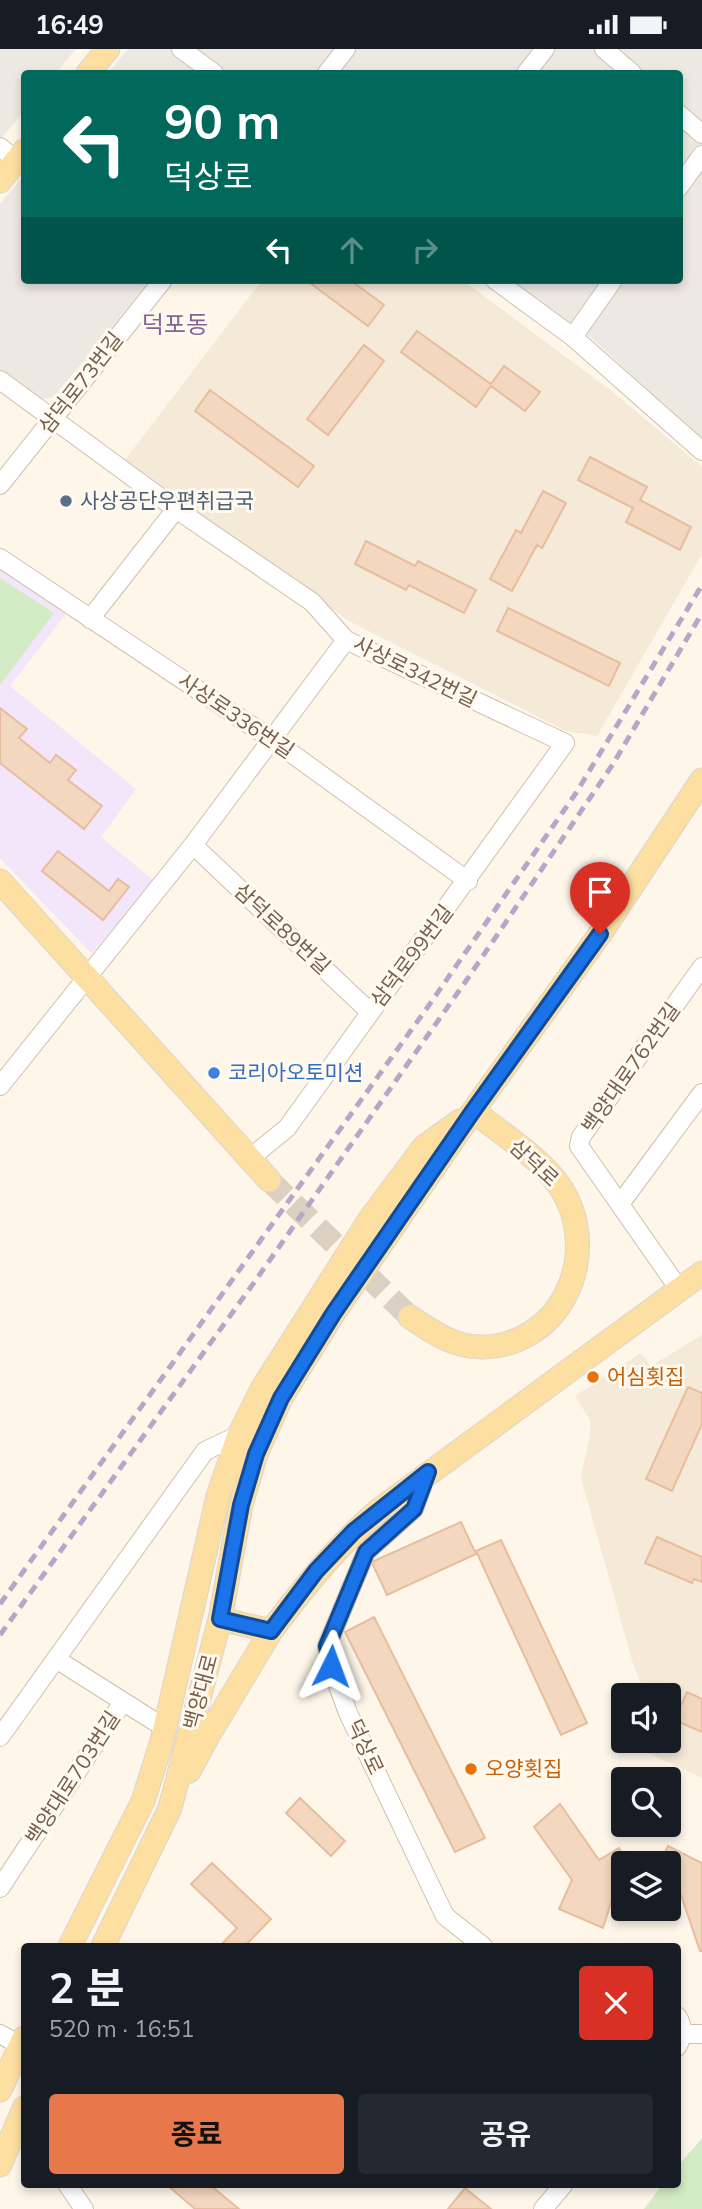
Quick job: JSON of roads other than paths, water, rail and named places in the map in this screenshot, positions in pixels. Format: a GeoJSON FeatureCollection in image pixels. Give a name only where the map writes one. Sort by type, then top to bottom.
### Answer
{"type":"FeatureCollection","features":[{"type":"Feature","properties":{"kind":"main road"},"geometry":{"type":"LineString","coordinates":[[90,70],[108,49]]}},
{"type":"Feature","properties":{"kind":"main road"},"geometry":{"type":"LineString","coordinates":[[0,181],[14,153]]}},
{"type":"Feature","properties":{"kind":"main road","name":"백양대로"},"geometry":{"type":"LineString","coordinates":[[105,1943],[170,1808],[220,1619],[241,1505],[256,1454],[281,1398],[333,1314],[473,1111],[698,795]]}},
{"type":"Feature","properties":{"kind":"main road"},"geometry":{"type":"LineString","coordinates":[[1,883],[269,1180]]}},
{"type":"Feature","properties":{"kind":"main road","name":"백양대로"},"geometry":{"type":"LineString","coordinates":[[72,1943],[143,1801],[165,1728],[218,1496],[239,1435],[261,1389],[370,1219],[424,1147],[473,1111]]}},
{"type":"Feature","properties":{"kind":"main road","name":"삼덕로"},"geometry":{"type":"LineString","coordinates":[[410,1317],[438,1336],[464,1345],[483,1347],[508,1343],[530,1333],[550,1317],[575,1279],[579,1254],[576,1230],[572,1209],[563,1191],[547,1170],[473,1111]]}},
{"type":"Feature","properties":{"kind":"main road"},"geometry":{"type":"LineString","coordinates":[[170,1808],[209,1734],[271,1631],[316,1571],[354,1531],[428,1472],[702,1273]]}},
{"type":"Feature","properties":{"kind":"main road"},"geometry":{"type":"LineString","coordinates":[[220,1619],[271,1631]]}},
{"type":"Feature","properties":{"kind":"main road"},"geometry":{"type":"LineString","coordinates":[[0,2090],[21,2046]]}},
{"type":"Feature","properties":{"kind":"main road"},"geometry":{"type":"LineString","coordinates":[[0,2165],[21,2115]]}},
{"type":"Feature","properties":{"kind":"street"},"geometry":{"type":"LineString","coordinates":[[181,49],[210,70]]}},
{"type":"Feature","properties":{"kind":"street"},"geometry":{"type":"LineString","coordinates":[[329,70],[346,49]]}},
{"type":"Feature","properties":{"kind":"street"},"geometry":{"type":"LineString","coordinates":[[528,70],[545,49]]}},
{"type":"Feature","properties":{"kind":"street"},"geometry":{"type":"LineString","coordinates":[[604,49],[628,70]]}},
{"type":"Feature","properties":{"kind":"street"},"geometry":{"type":"LineString","coordinates":[[683,117],[702,134]]}},
{"type":"Feature","properties":{"kind":"street"},"geometry":{"type":"LineString","coordinates":[[683,181],[702,155]]}},
{"type":"Feature","properties":{"kind":"street","name":"삼덕로73번길"},"geometry":{"type":"LineString","coordinates":[[0,485],[160,284]]}},
{"type":"Feature","properties":{"kind":"street"},"geometry":{"type":"LineString","coordinates":[[500,284],[573,337],[702,450]]}},
{"type":"Feature","properties":{"kind":"street"},"geometry":{"type":"LineString","coordinates":[[573,337],[610,284]]}},
{"type":"Feature","properties":{"kind":"street","name":"사상로342번길"},"geometry":{"type":"LineString","coordinates":[[0,380],[176,509],[312,602],[346,640],[565,743]]}},
{"type":"Feature","properties":{"kind":"street"},"geometry":{"type":"LineString","coordinates":[[90,619],[176,509]]}},
{"type":"Feature","properties":{"kind":"street","name":"사상로336번길"},"geometry":{"type":"LineString","coordinates":[[0,558],[273,740],[468,881]]}},
{"type":"Feature","properties":{"kind":"street"},"geometry":{"type":"LineString","coordinates":[[0,1086],[193,845],[346,640]]}},
{"type":"Feature","properties":{"kind":"street","name":"삼덕로99번길"},"geometry":{"type":"LineString","coordinates":[[249,1159],[287,1128],[468,881],[565,743]]}},
{"type":"Feature","properties":{"kind":"street","name":"삼덕로89번길"},"geometry":{"type":"LineString","coordinates":[[193,845],[370,1012]]}},
{"type":"Feature","properties":{"kind":"street","name":"백양대로762번길"},"geometry":{"type":"LineString","coordinates":[[679,1289],[579,1146],[581,1137],[702,967]]}},
{"type":"Feature","properties":{"kind":"street"},"geometry":{"type":"LineString","coordinates":[[620,1204],[702,1093]]}},
{"type":"Feature","properties":{"kind":"street"},"geometry":{"type":"LineString","coordinates":[[0,1737],[205,1451],[239,1435]]}},
{"type":"Feature","properties":{"kind":"street","name":"덕상로"},"geometry":{"type":"LineString","coordinates":[[428,1472],[414,1509],[366,1552],[327,1646],[331,1666],[348,1713],[445,1916],[479,1943]]}},
{"type":"Feature","properties":{"kind":"street","name":"백양대로"},"geometry":{"type":"LineString","coordinates":[[56,1659],[165,1728]]}},
{"type":"Feature","properties":{"kind":"street","name":"백양대로703번길"},"geometry":{"type":"LineString","coordinates":[[0,1888],[123,1702]]}},
{"type":"Feature","properties":{"kind":"street"},"geometry":{"type":"LineString","coordinates":[[681,2033],[702,2034]]}},
{"type":"Feature","properties":{"kind":"street"},"geometry":{"type":"LineString","coordinates":[[0,2034],[21,2041]]}},
{"type":"Feature","properties":{"kind":"street"},"geometry":{"type":"LineString","coordinates":[[0,2090],[21,2100]]}},
{"type":"Feature","properties":{"kind":"street"},"geometry":{"type":"LineString","coordinates":[[70,2188],[84,2209]]}},
{"type":"Feature","properties":{"kind":"street"},"geometry":{"type":"LineString","coordinates":[[543,2209],[561,2188]]}},
{"type":"Feature","properties":{"kind":"tunnel"},"geometry":{"type":"LineString","coordinates":[[269,1180],[410,1317]]}},
{"type":"Feature","properties":{"kind":"railway"},"geometry":{"type":"LineString","coordinates":[[0,1604],[427,1008],[576,793],[702,585]]}},
{"type":"Feature","properties":{"kind":"railway"},"geometry":{"type":"LineString","coordinates":[[0,1635],[253,1284],[468,978],[613,764],[702,613]]}},
{"type":"Feature","properties":{"kind":"place","name":"사상공단우편취급국"},"geometry":{"type":"Point","coordinates":[66,501]}},
{"type":"Feature","properties":{"kind":"place","name":"코리아오토미션"},"geometry":{"type":"Point","coordinates":[214,1073]}},
{"type":"Feature","properties":{"kind":"place","name":"어심횟집"},"geometry":{"type":"Point","coordinates":[593,1377]}},
{"type":"Feature","properties":{"kind":"place","name":"오양횟집"},"geometry":{"type":"Point","coordinates":[471,1769]}},
{"type":"Feature","properties":{"kind":"district","name":"덕포동"},"geometry":{"type":"Point","coordinates":[175,325]}}]}
